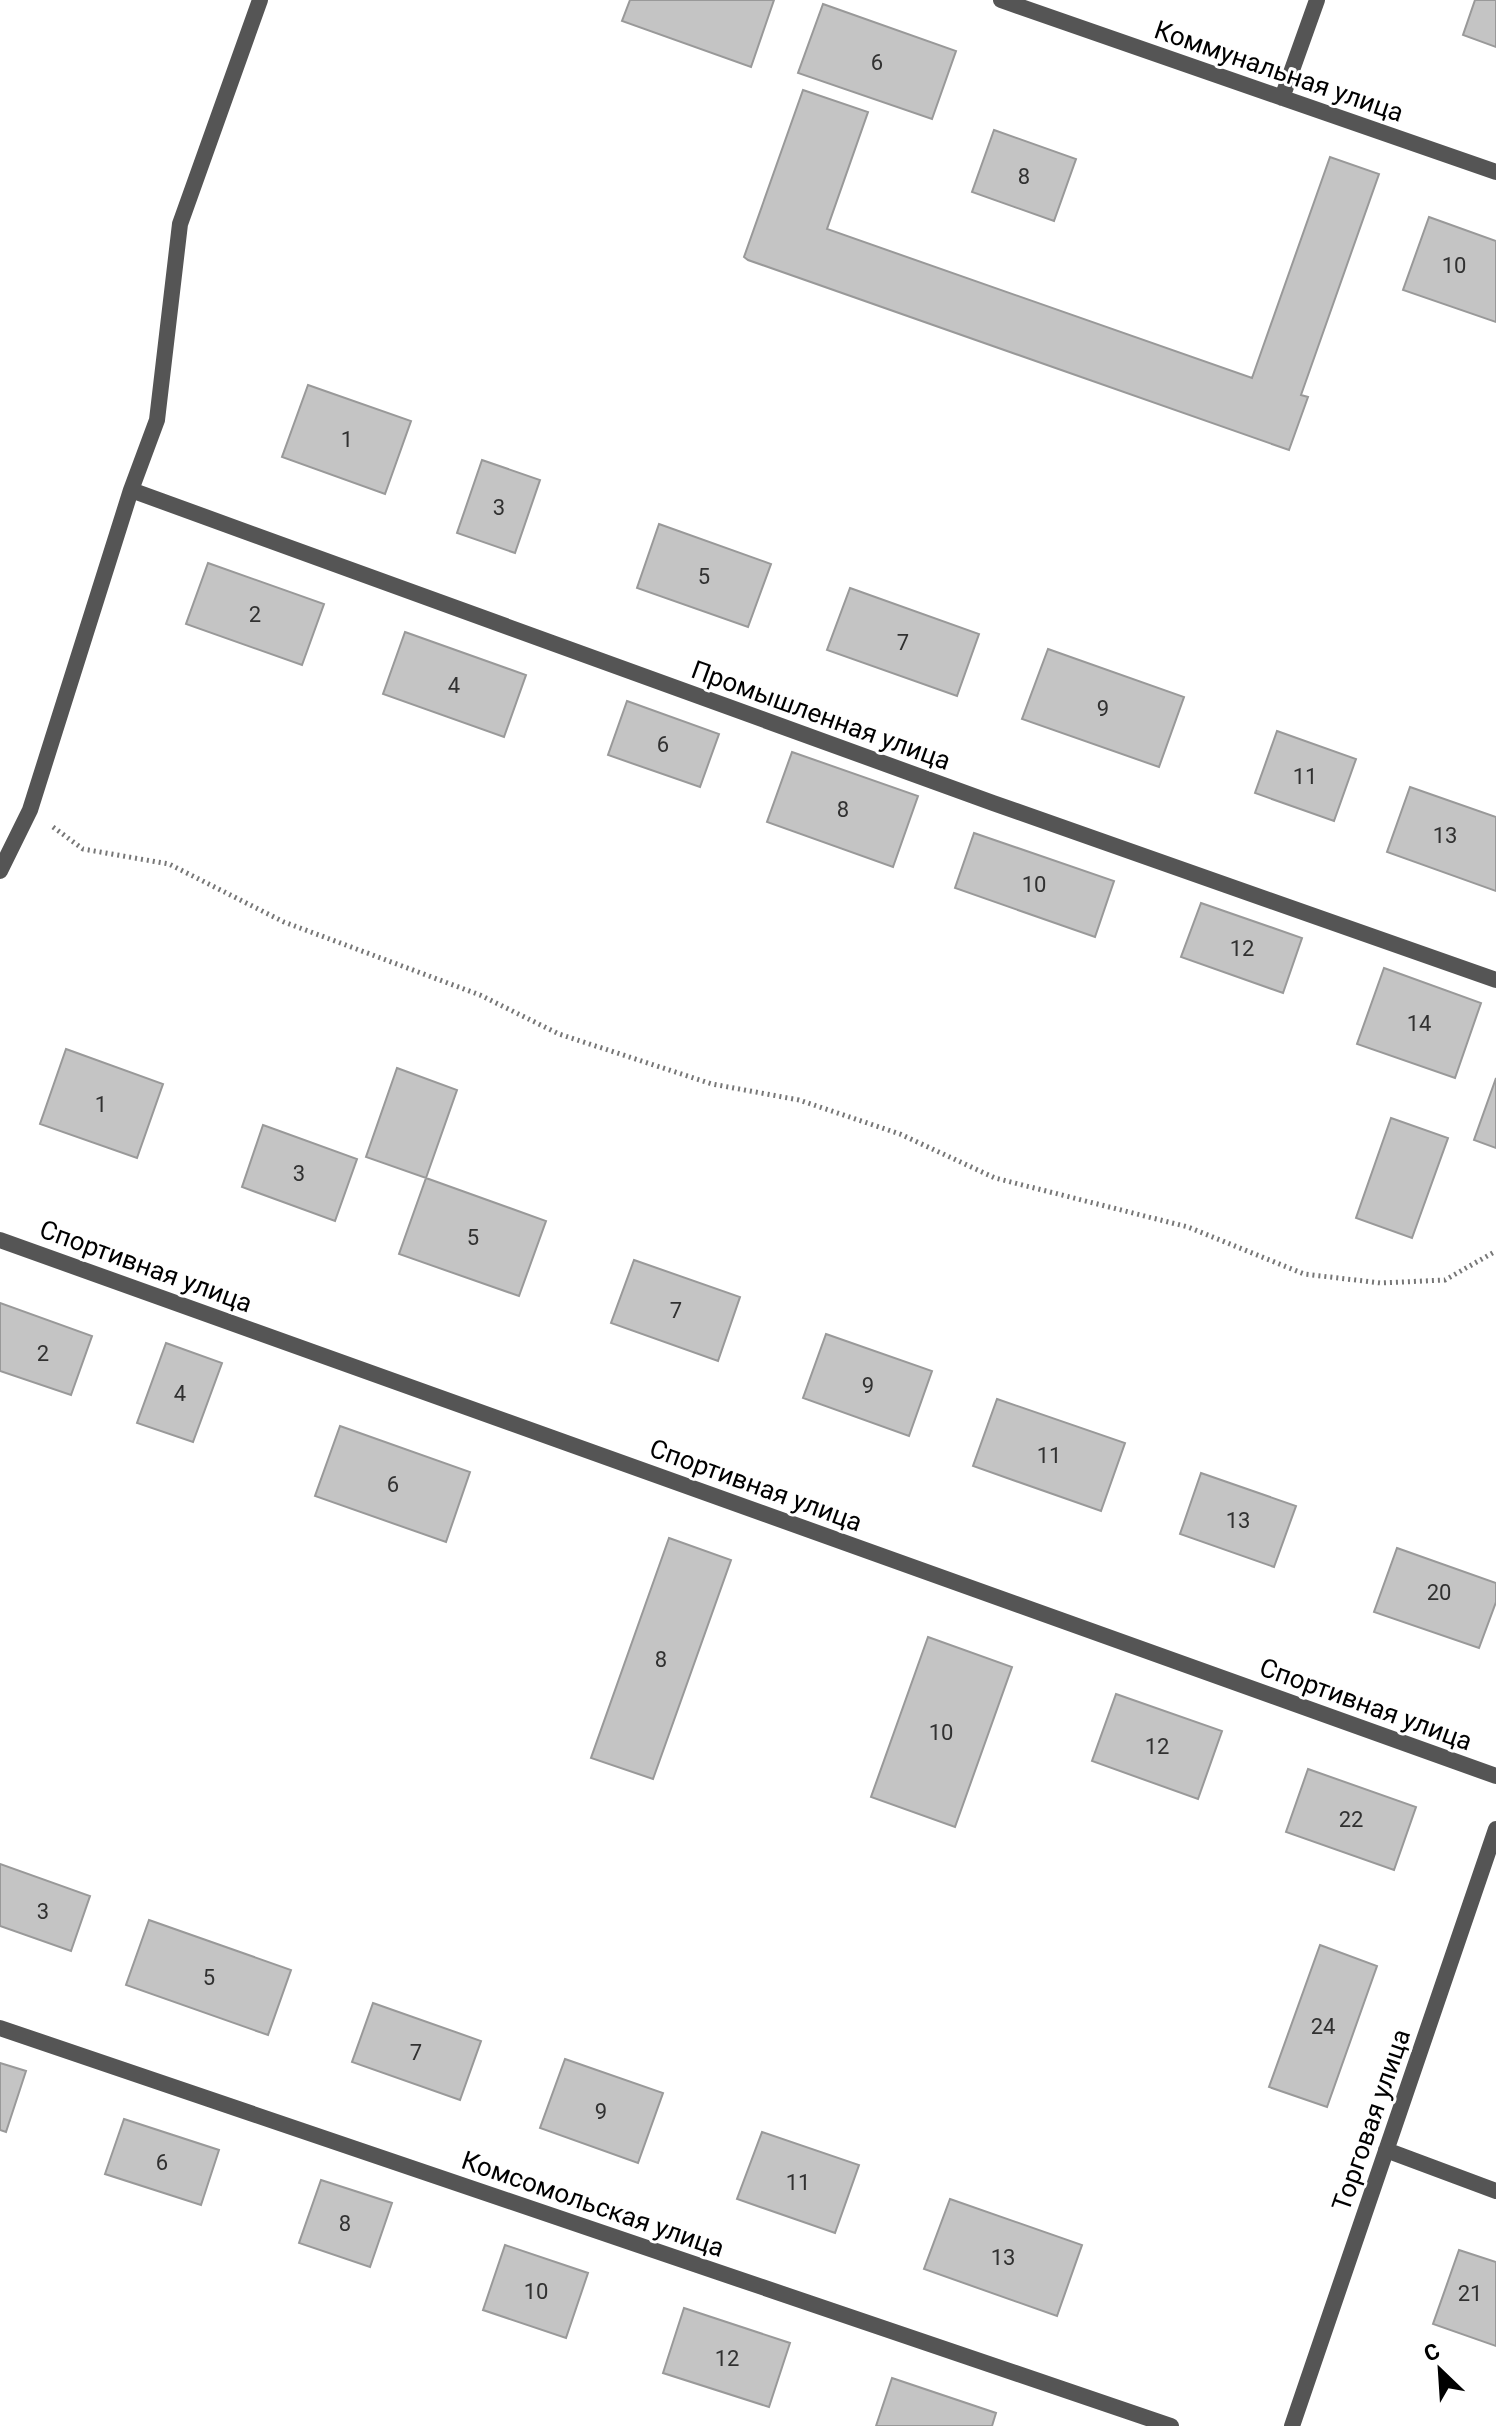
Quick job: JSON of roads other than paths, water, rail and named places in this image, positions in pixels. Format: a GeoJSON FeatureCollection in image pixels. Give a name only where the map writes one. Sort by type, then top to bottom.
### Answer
{"type":"FeatureCollection","features":[{"type":"Feature","properties":{"kind":"street"},"geometry":{"type":"LineString","coordinates":[[0,871],[30,810],[131,490],[157,420],[180,224],[260,0]]}},
{"type":"Feature","properties":{"kind":"street","name":"Коммунальная улица"},"geometry":{"type":"LineString","coordinates":[[1001,0],[1496,172]]}},
{"type":"Feature","properties":{"kind":"street"},"geometry":{"type":"LineString","coordinates":[[1282,98],[1317,0]]}},
{"type":"Feature","properties":{"kind":"street","name":"Промышленная улица"},"geometry":{"type":"LineString","coordinates":[[131,490],[993,803],[1496,980]]}},
{"type":"Feature","properties":{"kind":"street","name":"Спортивная улица"},"geometry":{"type":"LineString","coordinates":[[0,1240],[1496,1776]]}},
{"type":"Feature","properties":{"kind":"street","name":"Торговая улица"},"geometry":{"type":"LineString","coordinates":[[1292,2426],[1496,1829]]}},
{"type":"Feature","properties":{"kind":"street","name":"Комсомольская улица"},"geometry":{"type":"LineString","coordinates":[[0,2028],[1171,2426]]}},
{"type":"Feature","properties":{"kind":"street"},"geometry":{"type":"LineString","coordinates":[[1386,2150],[1496,2191]]}}]}
